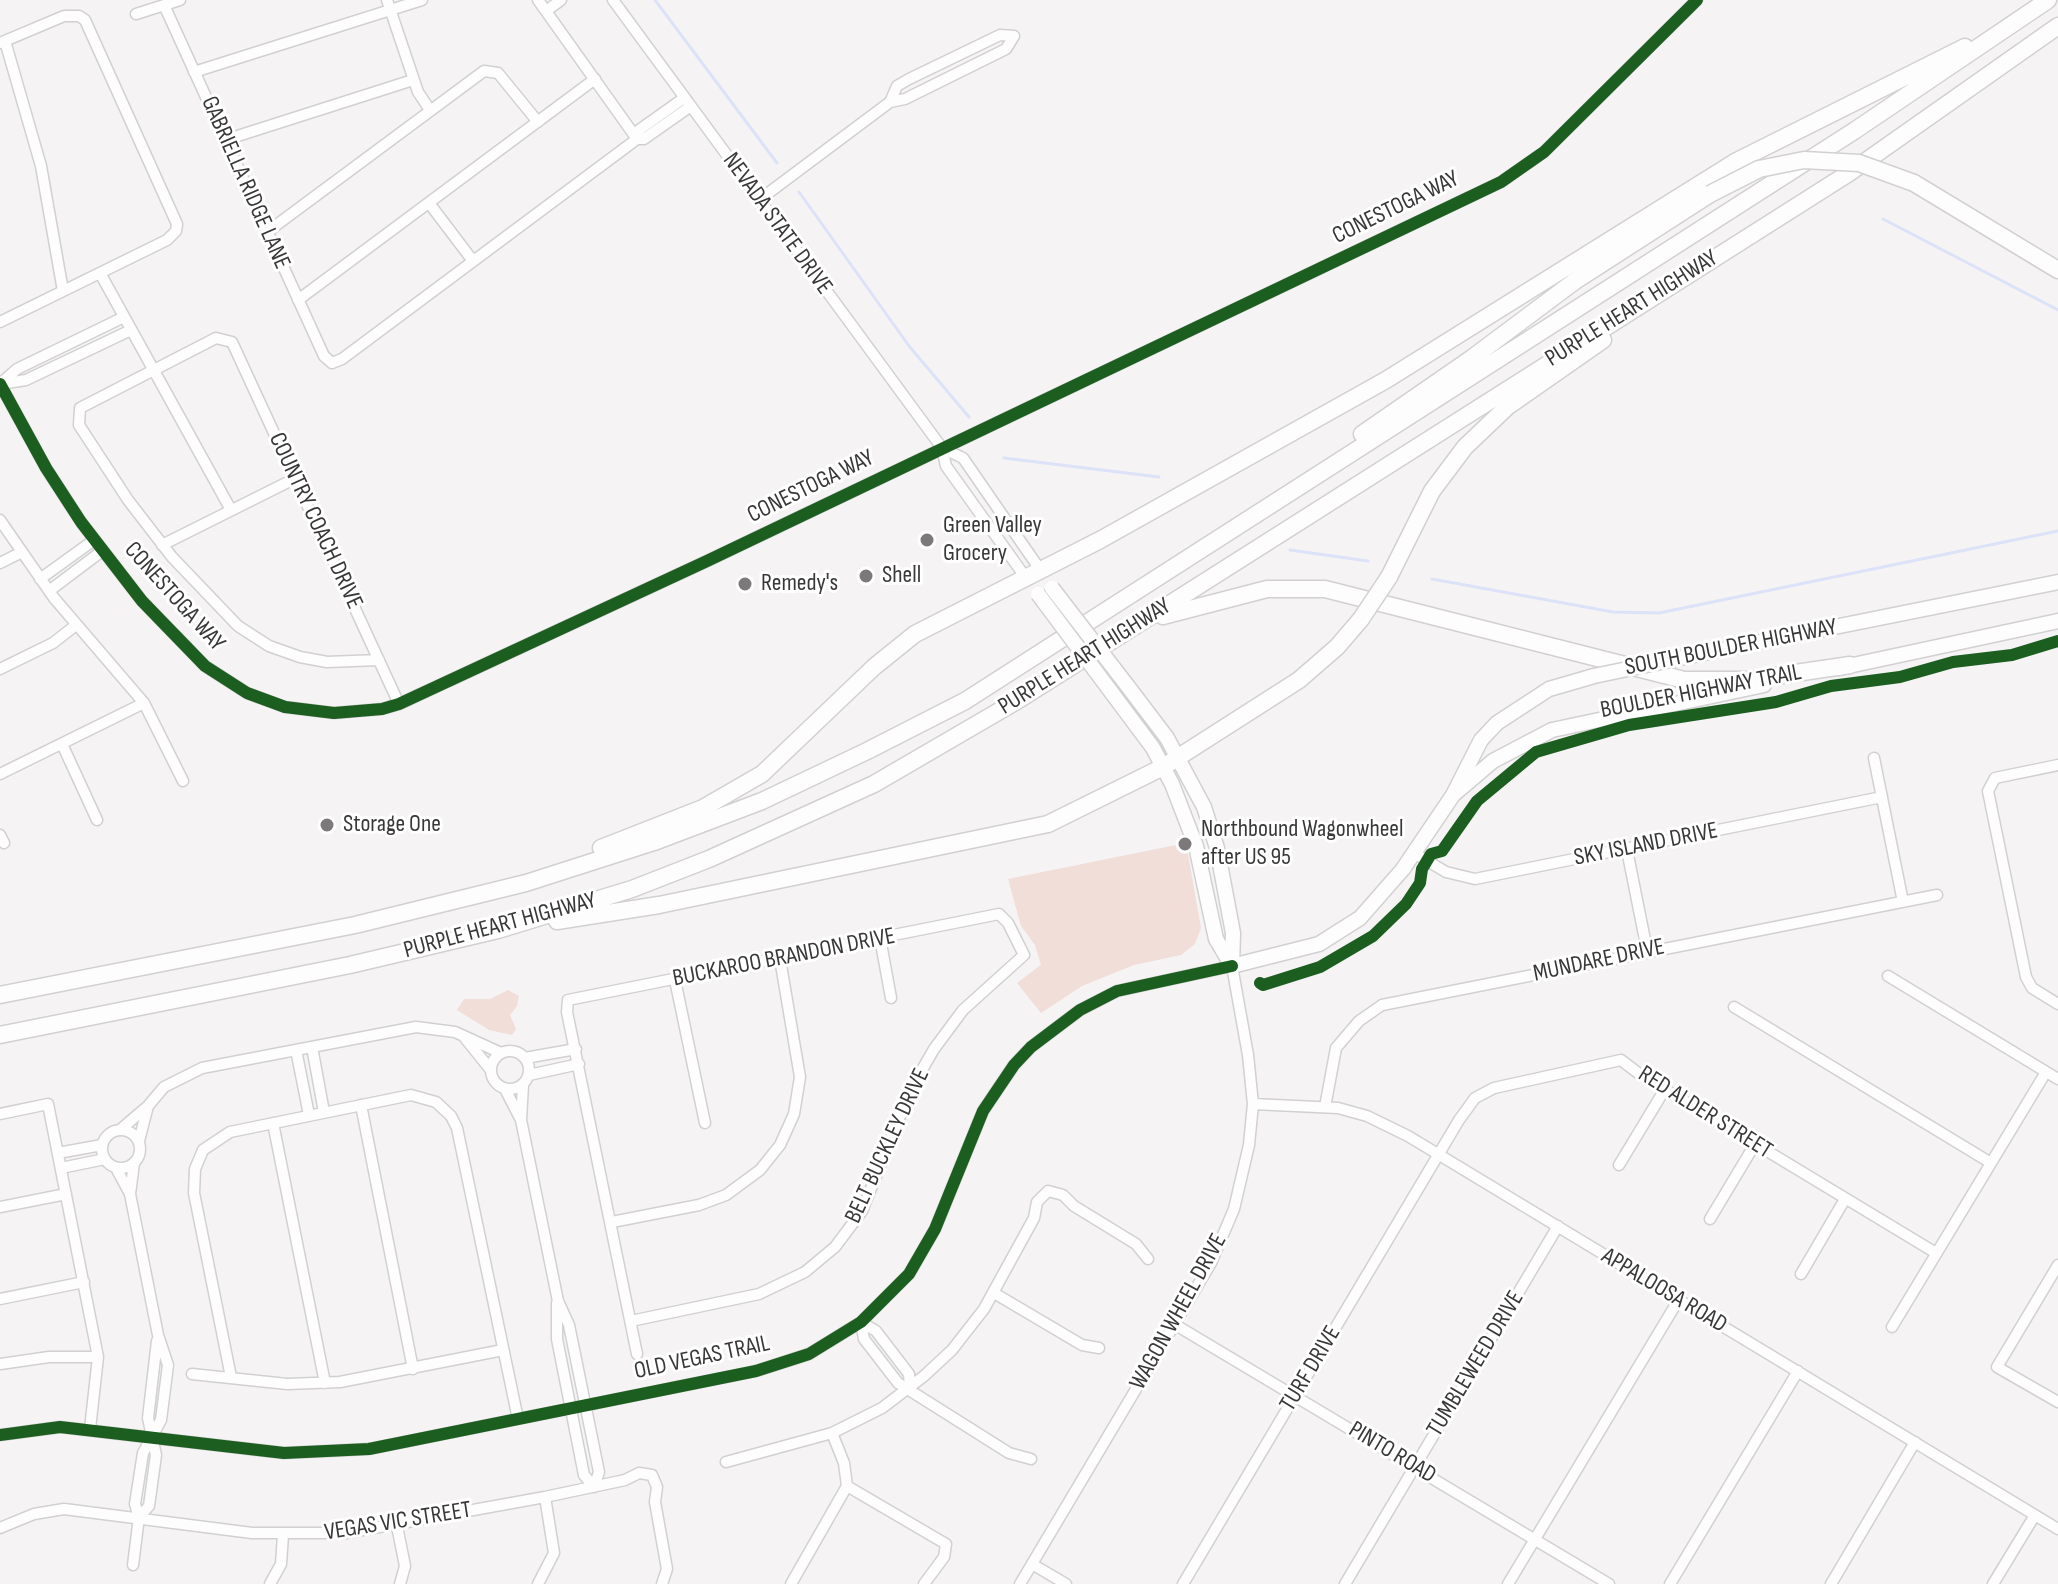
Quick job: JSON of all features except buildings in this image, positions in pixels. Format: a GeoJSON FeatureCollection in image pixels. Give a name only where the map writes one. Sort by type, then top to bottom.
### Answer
{"type":"FeatureCollection","features":[{"type":"Feature","properties":{"kind":"highway"},"geometry":{"type":"LineString","coordinates":[[355,925],[618,842],[703,808],[762,774],[874,667],[915,634],[1034,575],[1386,380],[1735,162],[1878,93],[1993,31],[2041,0]]}},
{"type":"Feature","properties":{"kind":"highway","name":"PURPLE HEART HIGHWAY"},"geometry":{"type":"LineString","coordinates":[[0,995],[355,925],[526,883],[654,842],[762,801],[965,701],[1854,131],[2048,0]]}},
{"type":"Feature","properties":{"kind":"highway","name":"PURPLE HEART HIGHWAY"},"geometry":{"type":"LineString","coordinates":[[0,1035],[350,965],[498,930],[632,889],[828,806],[953,739],[1139,624],[1849,173],[2058,26]]}},
{"type":"Feature","properties":{"kind":"highway"},"geometry":{"type":"LineString","coordinates":[[1185,559],[1472,358],[1567,286],[1710,194],[1759,169],[1804,160],[1859,163],[1914,183],[2058,270]]}},
{"type":"Feature","properties":{"kind":"highway"},"geometry":{"type":"LineString","coordinates":[[498,930],[659,905],[1022,830],[1074,814],[1163,767],[1299,680],[1337,647],[1361,619],[1389,577],[1432,491],[1465,447],[1498,415],[1849,173]]}},
{"type":"Feature","properties":{"kind":"highway"},"geometry":{"type":"LineString","coordinates":[[1139,624],[1238,593],[1287,587],[1325,589],[1684,680],[1748,680],[1850,665]]}},
{"type":"Feature","properties":{"kind":"main road","name":"WAGON WHEEL DRIVE"},"geometry":{"type":"LineString","coordinates":[[1034,575],[1163,767],[1189,823],[1216,939],[1232,966]]}},
{"type":"Feature","properties":{"kind":"main road","name":"SOUTH BOULDER HIGHWAY"},"geometry":{"type":"LineString","coordinates":[[1232,966],[1294,952],[1338,933],[1374,905],[1453,795],[1481,740],[1497,723],[1549,689],[1594,676],[2058,582]]}},
{"type":"Feature","properties":{"kind":"main road","name":"WAGON WHEEL DRIVE"},"geometry":{"type":"LineString","coordinates":[[1045,591],[1126,684],[1178,757],[1204,807],[1233,933],[1232,966]]}},
{"type":"Feature","properties":{"kind":"main road","name":"SOUTH BOULDER HIGHWAY"},"geometry":{"type":"LineString","coordinates":[[1453,795],[1493,761],[1552,730],[2058,621]]}},
{"type":"Feature","properties":{"kind":"street"},"geometry":{"type":"LineString","coordinates":[[136,14],[180,0]]}},
{"type":"Feature","properties":{"kind":"street"},"geometry":{"type":"LineString","coordinates":[[194,72],[389,5],[422,0]]}},
{"type":"Feature","properties":{"kind":"street"},"geometry":{"type":"LineString","coordinates":[[538,0],[637,139]]}},
{"type":"Feature","properties":{"kind":"street"},"geometry":{"type":"LineString","coordinates":[[546,11],[561,0]]}},
{"type":"Feature","properties":{"kind":"street","name":"NEVADA STATE DRIVE"},"geometry":{"type":"LineString","coordinates":[[613,0],[942,448],[946,466],[1034,575]]}},
{"type":"Feature","properties":{"kind":"street","name":"CONESTOGA WAY"},"geometry":{"type":"LineString","coordinates":[[0,384],[46,468],[94,540],[190,653],[247,693],[285,707],[334,713],[399,704],[1523,169],[1697,0]]}},
{"type":"Feature","properties":{"kind":"street","name":"GABRIELLA RIDGE LANE"},"geometry":{"type":"LineString","coordinates":[[164,5],[328,360],[332,363],[342,359],[473,261]]}},
{"type":"Feature","properties":{"kind":"street"},"geometry":{"type":"LineString","coordinates":[[389,5],[413,80],[430,110]]}},
{"type":"Feature","properties":{"kind":"street"},"geometry":{"type":"LineString","coordinates":[[0,322],[167,240],[176,231],[176,217],[88,25],[79,16],[64,16],[3,42],[43,176],[63,291]]}},
{"type":"Feature","properties":{"kind":"street"},"geometry":{"type":"LineString","coordinates":[[759,200],[890,102],[905,99],[1006,49],[1014,36],[1000,35],[909,79],[897,86],[890,102]]}},
{"type":"Feature","properties":{"kind":"street"},"geometry":{"type":"LineString","coordinates":[[267,232],[489,69],[498,73],[538,122]]}},
{"type":"Feature","properties":{"kind":"street"},"geometry":{"type":"LineString","coordinates":[[298,300],[595,79]]}},
{"type":"Feature","properties":{"kind":"street"},"geometry":{"type":"LineString","coordinates":[[225,140],[413,80]]}},
{"type":"Feature","properties":{"kind":"street"},"geometry":{"type":"LineString","coordinates":[[429,203],[473,261],[637,139],[644,139],[688,102]]}},
{"type":"Feature","properties":{"kind":"street"},"geometry":{"type":"LineString","coordinates":[[100,273],[231,510]]}},
{"type":"Feature","properties":{"kind":"street"},"geometry":{"type":"LineString","coordinates":[[0,384],[17,369],[124,317]]}},
{"type":"Feature","properties":{"kind":"street"},"geometry":{"type":"LineString","coordinates":[[0,384],[26,380],[131,330]]}},
{"type":"Feature","properties":{"kind":"street","name":"COUNTRY COACH DRIVE"},"geometry":{"type":"LineString","coordinates":[[153,370],[216,338],[228,339],[235,347],[399,704]]}},
{"type":"Feature","properties":{"kind":"street"},"geometry":{"type":"LineString","coordinates":[[153,370],[84,403],[78,412],[79,425],[103,465],[162,545],[216,605],[261,642],[318,661],[379,660]]}},
{"type":"Feature","properties":{"kind":"street","name":"NEVADA STATE DRIVE"},"geometry":{"type":"LineString","coordinates":[[942,448],[963,458],[1034,575]]}},
{"type":"Feature","properties":{"kind":"street"},"geometry":{"type":"LineString","coordinates":[[162,545],[296,478]]}},
{"type":"Feature","properties":{"kind":"street"},"geometry":{"type":"LineString","coordinates":[[0,520],[49,591],[144,703],[183,781]]}},
{"type":"Feature","properties":{"kind":"street"},"geometry":{"type":"LineString","coordinates":[[40,579],[94,540]]}},
{"type":"Feature","properties":{"kind":"street"},"geometry":{"type":"LineString","coordinates":[[49,591],[102,551]]}},
{"type":"Feature","properties":{"kind":"street"},"geometry":{"type":"LineString","coordinates":[[0,563],[20,553]]}},
{"type":"Feature","properties":{"kind":"street"},"geometry":{"type":"LineString","coordinates":[[0,669],[53,643],[76,625]]}},
{"type":"Feature","properties":{"kind":"street"},"geometry":{"type":"LineString","coordinates":[[0,774],[144,703]]}},
{"type":"Feature","properties":{"kind":"street"},"geometry":{"type":"LineString","coordinates":[[62,744],[97,820]]}},
{"type":"Feature","properties":{"kind":"street"},"geometry":{"type":"LineString","coordinates":[[1874,758],[1903,902]]}},
{"type":"Feature","properties":{"kind":"street"},"geometry":{"type":"LineString","coordinates":[[2058,765],[1995,778],[1988,791],[2026,977],[2032,988],[2058,1004]]}},
{"type":"Feature","properties":{"kind":"street","name":"SKY ISLAND DRIVE"},"geometry":{"type":"LineString","coordinates":[[1414,853],[1446,872],[1475,879],[1882,797]]}},
{"type":"Feature","properties":{"kind":"street"},"geometry":{"type":"LineString","coordinates":[[1627,850],[1647,950]]}},
{"type":"Feature","properties":{"kind":"street","name":"MUNDARE DRIVE"},"geometry":{"type":"LineString","coordinates":[[1325,1107],[1336,1048],[1359,1021],[1382,1005],[1647,950],[1937,895]]}},
{"type":"Feature","properties":{"kind":"street","name":"BUCKAROO BRANDON DRIVE"},"geometry":{"type":"LineString","coordinates":[[576,1049],[567,1012],[568,1000],[581,995],[595,996],[999,914]]}},
{"type":"Feature","properties":{"kind":"street","name":"BELT BUCKLEY DRIVE"},"geometry":{"type":"LineString","coordinates":[[631,1321],[769,1291],[805,1272],[835,1247],[866,1202],[911,1089],[934,1049],[963,1010],[1024,955],[1008,923],[999,914]]}},
{"type":"Feature","properties":{"kind":"street"},"geometry":{"type":"LineString","coordinates":[[880,938],[891,998]]}},
{"type":"Feature","properties":{"kind":"street"},"geometry":{"type":"LineString","coordinates":[[612,1222],[713,1201],[751,1178],[780,1145],[794,1114],[800,1077],[780,959]]}},
{"type":"Feature","properties":{"kind":"street","name":"WAGON WHEEL DRIVE"},"geometry":{"type":"LineString","coordinates":[[1020,1584],[1226,1231],[1245,1166],[1253,1104],[1248,1055],[1232,966]]}},
{"type":"Feature","properties":{"kind":"street","name":"OLD VEGAS TRAIL"},"geometry":{"type":"LineString","coordinates":[[0,1435],[47,1428],[90,1429],[284,1453],[369,1449],[775,1366],[809,1354],[861,1322],[895,1291],[923,1252],[983,1111],[1014,1065],[1031,1047],[1080,1010],[1117,991],[1232,966]]}},
{"type":"Feature","properties":{"kind":"street"},"geometry":{"type":"LineString","coordinates":[[1888,976],[2058,1079]]}},
{"type":"Feature","properties":{"kind":"street"},"geometry":{"type":"LineString","coordinates":[[675,980],[705,1123]]}},
{"type":"Feature","properties":{"kind":"street"},"geometry":{"type":"LineString","coordinates":[[1734,1007],[1991,1163]]}},
{"type":"Feature","properties":{"kind":"street"},"geometry":{"type":"LineString","coordinates":[[133,1565],[139,1517],[135,1504],[143,1453],[161,1420],[168,1365],[158,1335],[130,1194],[116,1168],[105,1159],[102,1145],[110,1133],[121,1129],[148,1106],[164,1087],[185,1075],[416,1027],[442,1028],[501,1053],[515,1051],[525,1058],[576,1049],[637,1354]]}},
{"type":"Feature","properties":{"kind":"street"},"geometry":{"type":"LineString","coordinates":[[465,1038],[490,1069],[494,1082],[505,1089],[521,1120],[558,1301],[569,1325],[599,1472],[594,1487]]}},
{"type":"Feature","properties":{"kind":"street"},"geometry":{"type":"LineString","coordinates":[[312,1047],[324,1112]]}},
{"type":"Feature","properties":{"kind":"street"},"geometry":{"type":"LineString","coordinates":[[296,1050],[309,1115]]}},
{"type":"Feature","properties":{"kind":"street"},"geometry":{"type":"LineString","coordinates":[[490,1069],[501,1053]]}},
{"type":"Feature","properties":{"kind":"street"},"geometry":{"type":"LineString","coordinates":[[521,1120],[526,1080],[525,1058]]}},
{"type":"Feature","properties":{"kind":"street","name":"RED ALDER STREET"},"geometry":{"type":"LineString","coordinates":[[1438,1154],[1469,1105],[1494,1088],[1621,1060],[1936,1253]]}},
{"type":"Feature","properties":{"kind":"street"},"geometry":{"type":"LineString","coordinates":[[505,1089],[579,1064]]}},
{"type":"Feature","properties":{"kind":"street"},"geometry":{"type":"LineString","coordinates":[[1892,1327],[2046,1072]]}},
{"type":"Feature","properties":{"kind":"street"},"geometry":{"type":"LineString","coordinates":[[1619,1165],[1665,1089]]}},
{"type":"Feature","properties":{"kind":"street"},"geometry":{"type":"LineString","coordinates":[[231,1377],[194,1193],[195,1169],[203,1150],[230,1132],[411,1095],[436,1102],[451,1116],[457,1128],[518,1419]]}},
{"type":"Feature","properties":{"kind":"street"},"geometry":{"type":"LineString","coordinates":[[0,1114],[48,1104],[98,1357],[90,1429]]}},
{"type":"Feature","properties":{"kind":"street","name":"APPALOOSA ROAD"},"geometry":{"type":"LineString","coordinates":[[1253,1104],[1325,1107],[1367,1116],[1438,1154],[2058,1529]]}},
{"type":"Feature","properties":{"kind":"street"},"geometry":{"type":"LineString","coordinates":[[361,1105],[413,1369]]}},
{"type":"Feature","properties":{"kind":"street"},"geometry":{"type":"LineString","coordinates":[[130,1194],[148,1106]]}},
{"type":"Feature","properties":{"kind":"street"},"geometry":{"type":"LineString","coordinates":[[273,1123],[325,1383]]}},
{"type":"Feature","properties":{"kind":"street"},"geometry":{"type":"LineString","coordinates":[[121,1129],[133,1133],[139,1141]]}},
{"type":"Feature","properties":{"kind":"street"},"geometry":{"type":"LineString","coordinates":[[1710,1219],[1755,1144]]}},
{"type":"Feature","properties":{"kind":"street"},"geometry":{"type":"LineString","coordinates":[[58,1153],[102,1145]]}},
{"type":"Feature","properties":{"kind":"street","name":"TURF DRIVE"},"geometry":{"type":"LineString","coordinates":[[1183,1584],[1438,1154]]}},
{"type":"Feature","properties":{"kind":"street"},"geometry":{"type":"LineString","coordinates":[[61,1168],[105,1159]]}},
{"type":"Feature","properties":{"kind":"street"},"geometry":{"type":"LineString","coordinates":[[116,1168],[134,1163]]}},
{"type":"Feature","properties":{"kind":"street"},"geometry":{"type":"LineString","coordinates":[[726,1462],[832,1433],[882,1408],[910,1388],[952,1350],[994,1293],[1034,1218],[1037,1202],[1048,1191],[1063,1195],[1074,1206],[1136,1244],[1148,1259]]}},
{"type":"Feature","properties":{"kind":"street"},"geometry":{"type":"LineString","coordinates":[[0,1207],[66,1194]]}},
{"type":"Feature","properties":{"kind":"street"},"geometry":{"type":"LineString","coordinates":[[1801,1274],[1845,1199]]}},
{"type":"Feature","properties":{"kind":"street","name":"TUMBLEWEED DRIVE"},"geometry":{"type":"LineString","coordinates":[[1345,1584],[1558,1226]]}},
{"type":"Feature","properties":{"kind":"street"},"geometry":{"type":"LineString","coordinates":[[2056,1273],[1997,1367],[2058,1402]]}},
{"type":"Feature","properties":{"kind":"street"},"geometry":{"type":"LineString","coordinates":[[0,1299],[84,1282]]}},
{"type":"Feature","properties":{"kind":"street"},"geometry":{"type":"LineString","coordinates":[[994,1293],[1082,1345],[1099,1348]]}},
{"type":"Feature","properties":{"kind":"street"},"geometry":{"type":"LineString","coordinates":[[1508,1584],[1679,1299]]}},
{"type":"Feature","properties":{"kind":"street"},"geometry":{"type":"LineString","coordinates":[[558,1301],[555,1327],[584,1475],[594,1487]]}},
{"type":"Feature","properties":{"kind":"street"},"geometry":{"type":"LineString","coordinates":[[861,1322],[864,1339],[898,1383],[1009,1453],[1031,1459]]}},
{"type":"Feature","properties":{"kind":"street","name":"PINTO ROAD"},"geometry":{"type":"LineString","coordinates":[[1174,1324],[1609,1584]]}},
{"type":"Feature","properties":{"kind":"street"},"geometry":{"type":"LineString","coordinates":[[192,1374],[325,1383],[503,1350]]}},
{"type":"Feature","properties":{"kind":"street"},"geometry":{"type":"LineString","coordinates":[[0,1364],[49,1357],[98,1357]]}},
{"type":"Feature","properties":{"kind":"street"},"geometry":{"type":"LineString","coordinates":[[1670,1584],[1798,1371]]}},
{"type":"Feature","properties":{"kind":"street"},"geometry":{"type":"LineString","coordinates":[[791,1584],[847,1486],[844,1463],[832,1433]]}},
{"type":"Feature","properties":{"kind":"street"},"geometry":{"type":"LineString","coordinates":[[1831,1584],[1915,1442]]}},
{"type":"Feature","properties":{"kind":"street","name":"VEGAS VIC STREET"},"geometry":{"type":"LineString","coordinates":[[0,1528],[48,1510],[78,1510],[283,1535],[346,1533],[397,1526],[594,1487],[639,1473],[652,1475],[657,1487],[655,1502],[667,1569],[662,1584]]}},
{"type":"Feature","properties":{"kind":"street"},"geometry":{"type":"LineString","coordinates":[[847,1486],[946,1544],[944,1557],[924,1584]]}},
{"type":"Feature","properties":{"kind":"street"},"geometry":{"type":"LineString","coordinates":[[538,1584],[554,1553],[545,1497]]}},
{"type":"Feature","properties":{"kind":"street"},"geometry":{"type":"LineString","coordinates":[[1993,1584],[2035,1515]]}},
{"type":"Feature","properties":{"kind":"street"},"geometry":{"type":"LineString","coordinates":[[397,1526],[405,1566],[400,1584]]}},
{"type":"Feature","properties":{"kind":"street"},"geometry":{"type":"LineString","coordinates":[[270,1584],[281,1564],[283,1535]]}},
{"type":"Feature","properties":{"kind":"street"},"geometry":{"type":"LineString","coordinates":[[1032,1564],[1066,1584]]}},
{"type":"Feature","properties":{"kind":"shaded area"},"geometry":{"type":"Polygon","coordinates":[[[1186,843],[1201,928],[1195,944],[1181,955],[1134,965],[1082,986],[1041,1013],[1017,983],[1041,965],[1035,945],[1021,926],[1008,879],[1186,843]]]}},
{"type":"Feature","properties":{"kind":"shaded area"},"geometry":{"type":"Polygon","coordinates":[[[508,990],[519,996],[517,1006],[510,1015],[516,1029],[512,1035],[489,1030],[457,1010],[464,999],[490,999],[508,990]]]}},
{"type":"Feature","properties":{"kind":"waterway"},"geometry":{"type":"LineString","coordinates":[[655,0],[777,163]]}},
{"type":"Feature","properties":{"kind":"waterway"},"geometry":{"type":"LineString","coordinates":[[799,192],[909,346],[969,417]]}},
{"type":"Feature","properties":{"kind":"waterway"},"geometry":{"type":"LineString","coordinates":[[1883,219],[2058,310]]}},
{"type":"Feature","properties":{"kind":"waterway"},"geometry":{"type":"LineString","coordinates":[[1004,458],[1159,477]]}},
{"type":"Feature","properties":{"kind":"waterway"},"geometry":{"type":"LineString","coordinates":[[1432,579],[1613,612],[1659,613],[2058,531]]}},
{"type":"Feature","properties":{"kind":"waterway"},"geometry":{"type":"LineString","coordinates":[[1290,550],[1368,561]]}},
{"type":"Feature","properties":{"kind":"cycle path"},"geometry":{"type":"LineString","coordinates":[[0,384],[46,468],[81,522],[142,601],[205,666],[247,693],[285,707],[334,713],[382,709],[399,704],[707,561],[1501,182],[1544,152],[1697,0]]}},
{"type":"Feature","properties":{"kind":"cycle path","name":"BOULDER HIGHWAY TRAIL"},"geometry":{"type":"LineString","coordinates":[[1260,983],[1263,985],[1320,967],[1373,936],[1406,904],[1420,883],[1422,869],[1431,854],[1442,851],[1477,801],[1536,752],[1629,725],[1776,702],[1831,686],[1900,677],[1953,662],[2012,655],[2058,641]]}},
{"type":"Feature","properties":{"kind":"cycle path"},"geometry":{"type":"LineString","coordinates":[[0,1435],[60,1427],[284,1453],[369,1449],[756,1371],[809,1354],[861,1322],[909,1274],[935,1229],[983,1111],[1014,1065],[1031,1047],[1080,1010],[1117,991],[1232,966]]}},
{"type":"Feature","properties":{"kind":"place","name":"Green Valley Grocery"},"geometry":{"type":"Point","coordinates":[927,540]}},
{"type":"Feature","properties":{"kind":"place","name":"Shell"},"geometry":{"type":"Point","coordinates":[866,576]}},
{"type":"Feature","properties":{"kind":"place","name":"Remedy's"},"geometry":{"type":"Point","coordinates":[745,584]}},
{"type":"Feature","properties":{"kind":"place","name":"Storage One"},"geometry":{"type":"Point","coordinates":[327,825]}},
{"type":"Feature","properties":{"kind":"place","name":"Northbound Wagonwheel after US 95"},"geometry":{"type":"Point","coordinates":[1185,844]}}]}
